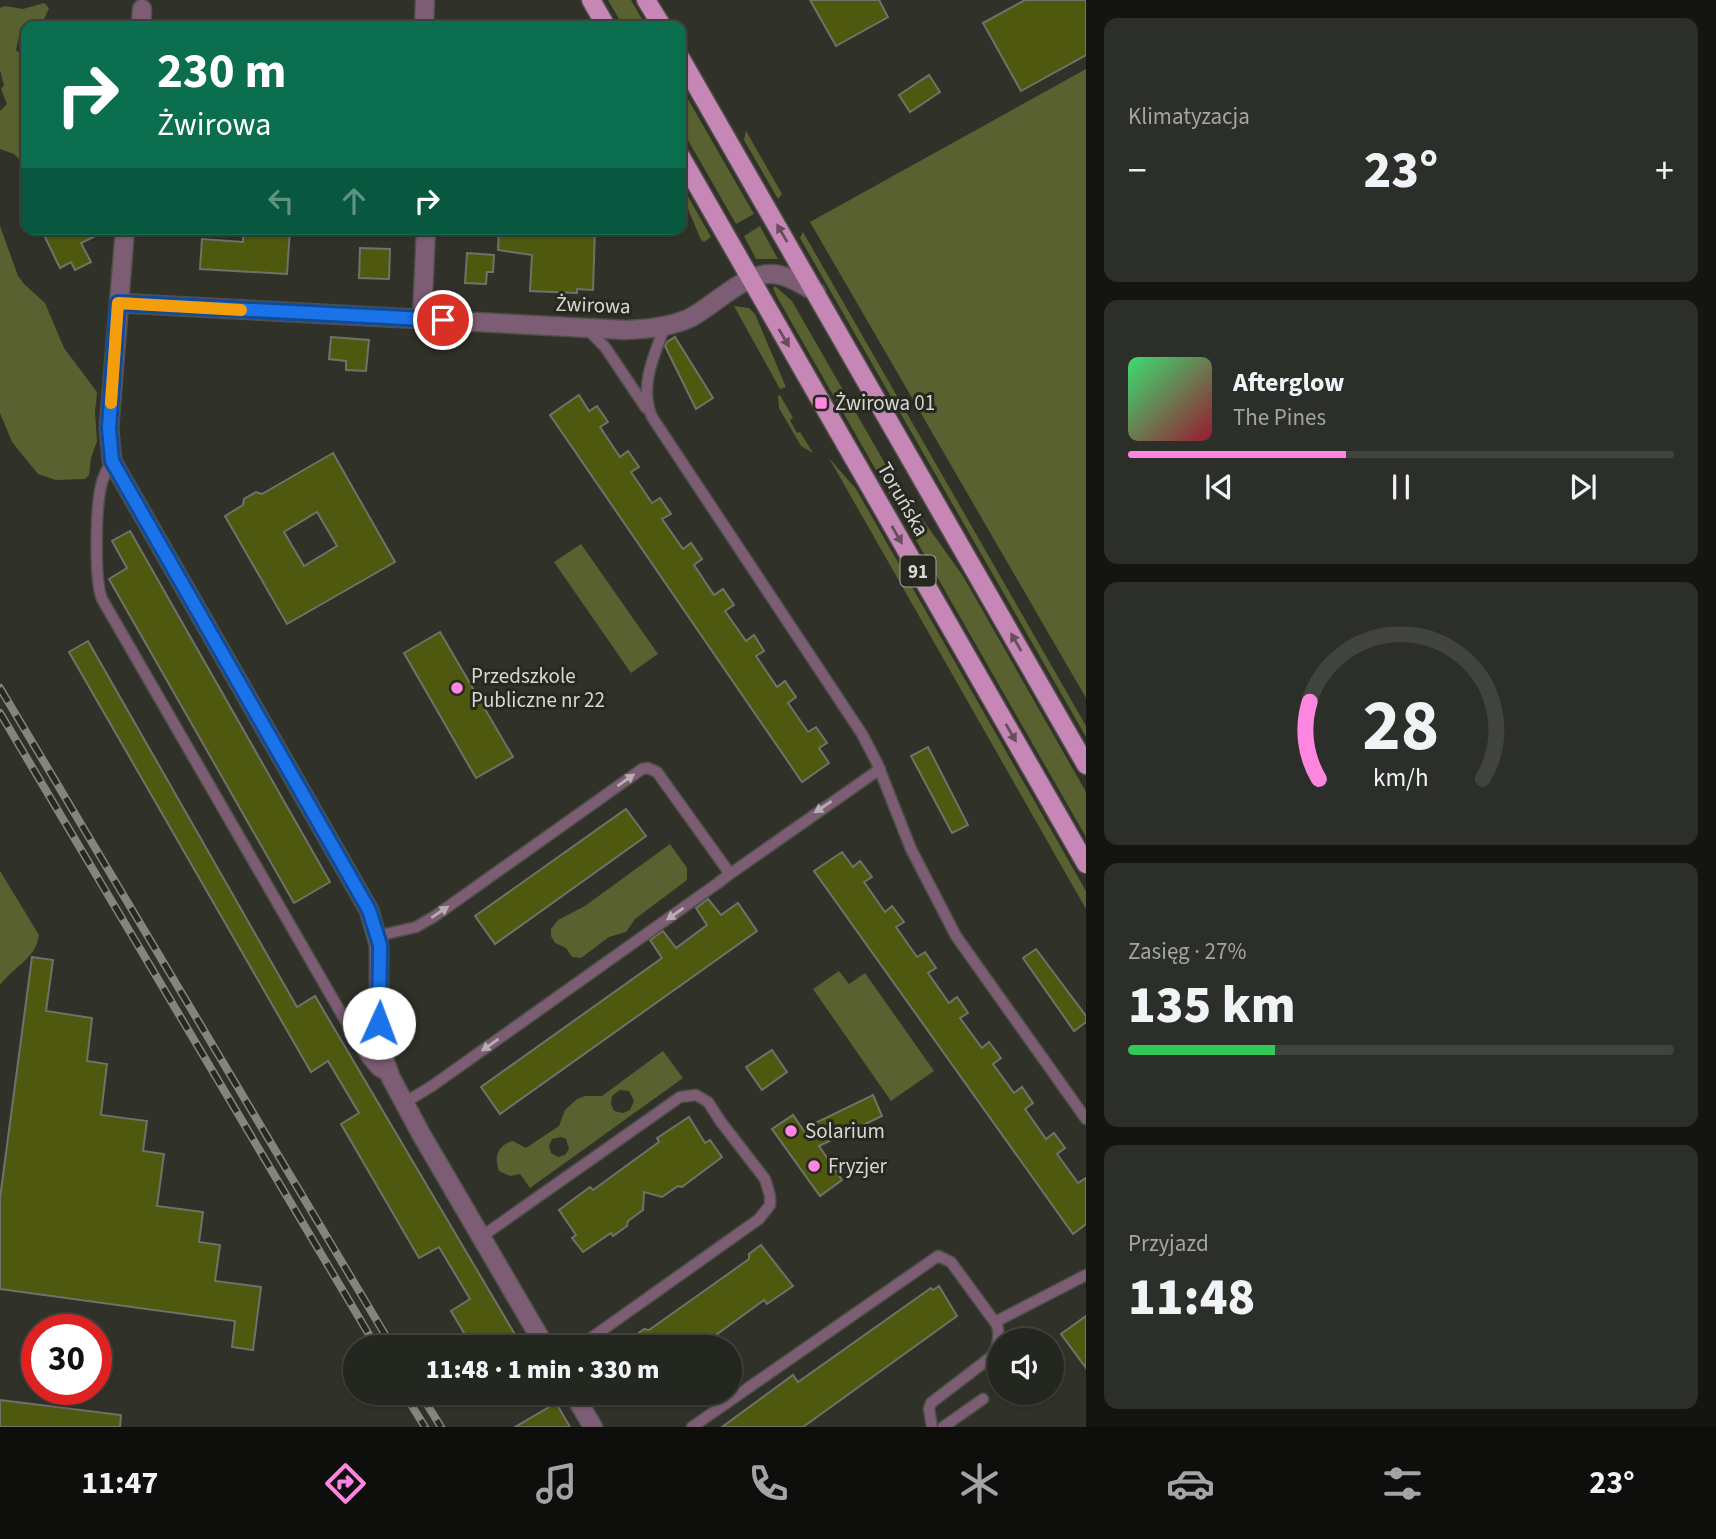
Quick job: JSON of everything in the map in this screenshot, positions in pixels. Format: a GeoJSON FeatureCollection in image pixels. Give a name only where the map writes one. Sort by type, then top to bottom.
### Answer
{"type":"FeatureCollection","features":[{"type":"Feature","properties":{"kind":"main road"},"geometry":{"type":"LineString","coordinates":[[591,0],[603,21]]}},
{"type":"Feature","properties":{"kind":"main road"},"geometry":{"type":"LineString","coordinates":[[646,0],[659,21]]}},
{"type":"Feature","properties":{"kind":"main road","name":"Toruńska"},"geometry":{"type":"LineString","coordinates":[[686,68],[1086,765]]}},
{"type":"Feature","properties":{"kind":"main road","name":"Toruńska"},"geometry":{"type":"LineString","coordinates":[[686,166],[1086,864]]}},
{"type":"Feature","properties":{"kind":"street"},"geometry":{"type":"LineString","coordinates":[[424,21],[425,0]]}},
{"type":"Feature","properties":{"kind":"street"},"geometry":{"type":"LineString","coordinates":[[124,235],[109,428],[112,461],[369,910],[377,936],[381,964],[379,1023],[384,1059],[391,1078],[538,1335]]}},
{"type":"Feature","properties":{"kind":"street"},"geometry":{"type":"LineString","coordinates":[[422,319],[426,235]]}},
{"type":"Feature","properties":{"kind":"street"},"geometry":{"type":"LineString","coordinates":[[750,279],[769,274],[784,276],[816,292]]}},
{"type":"Feature","properties":{"kind":"street","name":"Żwirowa"},"geometry":{"type":"LineString","coordinates":[[118,303],[626,330],[665,326],[691,317],[750,279]]}},
{"type":"Feature","properties":{"kind":"street"},"geometry":{"type":"LineString","coordinates":[[580,1405],[593,1427]]}},
{"type":"Feature","properties":{"kind":"lane"},"geometry":{"type":"LineString","coordinates":[[652,417],[648,406],[649,374],[665,326]]}},
{"type":"Feature","properties":{"kind":"lane"},"geometry":{"type":"LineString","coordinates":[[587,329],[605,347],[862,734],[880,769],[911,849],[956,936],[1086,1119]]}},
{"type":"Feature","properties":{"kind":"lane"},"geometry":{"type":"LineString","coordinates":[[112,461],[100,487],[96,574],[102,599],[367,1058],[377,1070],[391,1078]]}},
{"type":"Feature","properties":{"kind":"lane"},"geometry":{"type":"LineString","coordinates":[[377,936],[416,927],[435,916],[642,769],[648,768],[657,772],[728,871],[727,876]]}},
{"type":"Feature","properties":{"kind":"lane"},"geometry":{"type":"LineString","coordinates":[[404,1103],[443,1079],[880,769]]}},
{"type":"Feature","properties":{"kind":"lane"},"geometry":{"type":"LineString","coordinates":[[481,1237],[680,1097],[696,1095],[708,1102],[765,1179],[770,1205],[759,1219],[595,1335]]}},
{"type":"Feature","properties":{"kind":"lane"},"geometry":{"type":"LineString","coordinates":[[692,1427],[938,1256],[951,1262],[995,1322],[999,1336],[994,1354],[935,1398],[929,1409],[932,1427]]}},
{"type":"Feature","properties":{"kind":"lane"},"geometry":{"type":"LineString","coordinates":[[995,1322],[1086,1275]]}},
{"type":"Feature","properties":{"kind":"lane"},"geometry":{"type":"LineString","coordinates":[[943,1427],[983,1399]]}},
{"type":"Feature","properties":{"kind":"green space"},"geometry":{"type":"Polygon","coordinates":[[[608,0],[631,0],[643,21],[620,21],[608,0]]]}},
{"type":"Feature","properties":{"kind":"green space"},"geometry":{"type":"Polygon","coordinates":[[[44,3],[49,8],[43,21],[21,21],[21,37],[16,50],[21,54],[21,161],[14,154],[0,149],[0,111],[7,104],[1,89],[4,85],[0,70],[0,8],[5,6],[23,9],[44,3]]]}},
{"type":"Feature","properties":{"kind":"green space"},"geometry":{"type":"Polygon","coordinates":[[[1086,69],[1086,698],[810,222],[1086,69]]]}},
{"type":"Feature","properties":{"kind":"green space"},"geometry":{"type":"Polygon","coordinates":[[[686,96],[754,214],[736,224],[686,137],[686,96]]]}},
{"type":"Feature","properties":{"kind":"green space"},"geometry":{"type":"Polygon","coordinates":[[[746,131],[782,194],[778,199],[744,140],[746,131]]]}},
{"type":"Feature","properties":{"kind":"green space"},"geometry":{"type":"Polygon","coordinates":[[[686,193],[711,237],[704,242],[686,204],[686,193]]]}},
{"type":"Feature","properties":{"kind":"green space"},"geometry":{"type":"Polygon","coordinates":[[[0,226],[18,276],[45,303],[64,348],[97,392],[97,441],[89,475],[85,479],[56,480],[38,474],[12,442],[0,413],[0,226]]]}},
{"type":"Feature","properties":{"kind":"green space"},"geometry":{"type":"Polygon","coordinates":[[[760,226],[778,259],[756,259],[744,236],[760,226]]]}},
{"type":"Feature","properties":{"kind":"green space"},"geometry":{"type":"Polygon","coordinates":[[[803,232],[1086,726],[1086,737],[800,238],[803,232]]]}},
{"type":"Feature","properties":{"kind":"green space"},"geometry":{"type":"Polygon","coordinates":[[[775,286],[792,301],[895,481],[963,576],[1086,792],[1086,837],[777,297],[773,288],[775,286]]]}},
{"type":"Feature","properties":{"kind":"green space"},"geometry":{"type":"Polygon","coordinates":[[[734,306],[749,308],[755,314],[786,387],[780,389],[734,306]]]}},
{"type":"Feature","properties":{"kind":"green space"},"geometry":{"type":"Polygon","coordinates":[[[780,395],[793,418],[790,420],[797,433],[800,432],[813,453],[801,446],[779,408],[780,395]]]}},
{"type":"Feature","properties":{"kind":"green space"},"geometry":{"type":"Polygon","coordinates":[[[829,458],[856,489],[1086,891],[1086,909],[829,458]]]}},
{"type":"Feature","properties":{"kind":"green space"},"geometry":{"type":"Polygon","coordinates":[[[581,544],[658,654],[631,673],[554,562],[581,544]]]}},
{"type":"Feature","properties":{"kind":"green space"},"geometry":{"type":"Polygon","coordinates":[[[670,844],[687,868],[687,880],[635,919],[626,932],[609,937],[581,958],[572,957],[566,948],[555,943],[551,929],[558,920],[585,906],[670,844]]]}},
{"type":"Feature","properties":{"kind":"green space"},"geometry":{"type":"Polygon","coordinates":[[[0,871],[39,935],[29,957],[0,985],[0,871]]]}},
{"type":"Feature","properties":{"kind":"green space"},"geometry":{"type":"Polygon","coordinates":[[[839,971],[849,984],[865,973],[934,1071],[891,1101],[813,989],[839,971]]]}},
{"type":"Feature","properties":{"kind":"green space"},"geometry":{"type":"Polygon","coordinates":[[[663,1051],[683,1078],[530,1188],[520,1174],[510,1176],[499,1171],[497,1156],[503,1145],[513,1141],[526,1148],[559,1126],[565,1110],[577,1099],[602,1096],[663,1051]],[[620,1090],[612,1096],[611,1104],[614,1111],[623,1113],[630,1110],[634,1101],[629,1091],[620,1090]],[[552,1139],[549,1146],[551,1153],[558,1157],[565,1155],[569,1149],[566,1139],[552,1139]]]}},
{"type":"Feature","properties":{"kind":"building"},"geometry":{"type":"Polygon","coordinates":[[[810,0],[879,0],[888,17],[836,46],[810,0]]]}},
{"type":"Feature","properties":{"kind":"building"},"geometry":{"type":"Polygon","coordinates":[[[1025,0],[1086,0],[1086,55],[1021,91],[983,23],[1025,0]]]}},
{"type":"Feature","properties":{"kind":"building"},"geometry":{"type":"Polygon","coordinates":[[[929,75],[940,92],[910,112],[899,95],[929,75]]]}},
{"type":"Feature","properties":{"kind":"building"},"geometry":{"type":"Polygon","coordinates":[[[44,235],[98,235],[81,243],[91,262],[75,270],[71,262],[60,268],[44,235]]]}},
{"type":"Feature","properties":{"kind":"building"},"geometry":{"type":"Polygon","coordinates":[[[243,235],[290,235],[287,274],[200,269],[202,239],[243,242],[243,235]]]}},
{"type":"Feature","properties":{"kind":"building"},"geometry":{"type":"Polygon","coordinates":[[[499,235],[595,235],[593,290],[577,289],[577,293],[530,291],[532,255],[498,250],[499,235]]]}},
{"type":"Feature","properties":{"kind":"building"},"geometry":{"type":"Polygon","coordinates":[[[360,248],[390,249],[389,279],[359,278],[360,248]]]}},
{"type":"Feature","properties":{"kind":"building"},"geometry":{"type":"Polygon","coordinates":[[[467,253],[494,255],[493,272],[487,272],[486,284],[465,283],[467,253]]]}},
{"type":"Feature","properties":{"kind":"building"},"geometry":{"type":"Polygon","coordinates":[[[331,337],[369,340],[366,371],[346,370],[346,361],[329,359],[331,337]]]}},
{"type":"Feature","properties":{"kind":"building"},"geometry":{"type":"Polygon","coordinates":[[[675,337],[713,398],[696,409],[665,346],[675,337]]]}},
{"type":"Feature","properties":{"kind":"building"},"geometry":{"type":"Polygon","coordinates":[[[579,395],[589,411],[597,406],[608,422],[600,427],[620,457],[628,451],[639,467],[631,472],[652,503],[660,498],[671,514],[662,519],[683,549],[691,543],[702,559],[694,565],[714,595],[723,589],[734,605],[725,611],[746,641],[754,635],[764,651],[756,656],[777,687],[785,681],[796,697],[788,703],[808,732],[816,727],[827,743],[819,748],[829,763],[802,782],[550,415],[579,395]]]}},
{"type":"Feature","properties":{"kind":"building"},"geometry":{"type":"Polygon","coordinates":[[[333,453],[395,562],[287,624],[225,516],[243,505],[244,499],[256,492],[262,494],[333,453]],[[317,512],[284,532],[304,566],[337,546],[317,512]]]}},
{"type":"Feature","properties":{"kind":"building"},"geometry":{"type":"Polygon","coordinates":[[[130,531],[330,882],[294,903],[109,579],[127,568],[112,541],[130,531]]]}},
{"type":"Feature","properties":{"kind":"building"},"geometry":{"type":"Polygon","coordinates":[[[440,632],[513,757],[476,778],[404,653],[440,632]]]}},
{"type":"Feature","properties":{"kind":"building"},"geometry":{"type":"Polygon","coordinates":[[[88,641],[297,1007],[315,996],[515,1335],[465,1335],[451,1311],[470,1299],[439,1247],[419,1258],[341,1124],[359,1113],[328,1061],[311,1072],[69,652],[88,641]]]}},
{"type":"Feature","properties":{"kind":"building"},"geometry":{"type":"Polygon","coordinates":[[[928,747],[968,825],[952,833],[911,756],[928,747]]]}},
{"type":"Feature","properties":{"kind":"building"},"geometry":{"type":"Polygon","coordinates":[[[626,809],[646,836],[495,944],[475,916],[626,809]]]}},
{"type":"Feature","properties":{"kind":"building"},"geometry":{"type":"Polygon","coordinates":[[[842,852],[853,867],[860,861],[872,877],[864,882],[885,912],[892,906],[904,922],[896,927],[917,957],[925,952],[936,968],[928,973],[949,1003],[957,997],[968,1013],[960,1018],[982,1048],[989,1042],[1001,1058],[993,1064],[1014,1093],[1022,1087],[1033,1103],[1025,1109],[1046,1139],[1054,1133],[1065,1148],[1057,1154],[1078,1183],[1086,1178],[1086,1224],[1073,1234],[814,871],[842,852]]]}},
{"type":"Feature","properties":{"kind":"building"},"geometry":{"type":"Polygon","coordinates":[[[708,899],[721,915],[738,903],[757,931],[500,1114],[481,1087],[662,958],[650,940],[663,931],[676,948],[707,925],[696,908],[708,899]]]}},
{"type":"Feature","properties":{"kind":"building"},"geometry":{"type":"Polygon","coordinates":[[[1036,949],[1086,1016],[1086,1022],[1074,1031],[1023,958],[1036,949]]]}},
{"type":"Feature","properties":{"kind":"building"},"geometry":{"type":"Polygon","coordinates":[[[32,957],[53,960],[46,1011],[92,1018],[87,1061],[107,1064],[101,1115],[147,1121],[143,1151],[164,1154],[157,1206],[203,1212],[199,1242],[220,1245],[215,1281],[261,1287],[253,1350],[232,1347],[235,1321],[0,1289],[0,1198],[32,957]]]}},
{"type":"Feature","properties":{"kind":"building"},"geometry":{"type":"Polygon","coordinates":[[[772,1050],[787,1072],[762,1090],[746,1067],[772,1050]]]}},
{"type":"Feature","properties":{"kind":"building"},"geometry":{"type":"Polygon","coordinates":[[[873,1095],[882,1116],[819,1146],[842,1180],[820,1196],[772,1129],[793,1115],[804,1131],[873,1095]]]}},
{"type":"Feature","properties":{"kind":"building"},"geometry":{"type":"Polygon","coordinates":[[[689,1117],[705,1143],[710,1140],[722,1157],[682,1187],[678,1186],[662,1197],[644,1192],[643,1210],[628,1221],[627,1226],[613,1236],[611,1233],[583,1252],[572,1238],[576,1235],[559,1210],[590,1187],[593,1190],[659,1142],[657,1138],[689,1117]]]}},
{"type":"Feature","properties":{"kind":"building"},"geometry":{"type":"Polygon","coordinates":[[[761,1245],[793,1286],[767,1304],[764,1300],[716,1335],[636,1335],[644,1329],[649,1330],[749,1259],[749,1254],[761,1245]]]}},
{"type":"Feature","properties":{"kind":"building"},"geometry":{"type":"Polygon","coordinates":[[[939,1286],[957,1316],[803,1427],[722,1427],[793,1375],[798,1382],[931,1288],[933,1290],[939,1286]]]}},
{"type":"Feature","properties":{"kind":"building"},"geometry":{"type":"Polygon","coordinates":[[[1086,1316],[1086,1368],[1064,1338],[1064,1332],[1086,1316]]]}},
{"type":"Feature","properties":{"kind":"building"},"geometry":{"type":"Polygon","coordinates":[[[0,1400],[21,1403],[21,1405],[121,1415],[120,1427],[0,1427],[0,1400]]]}},
{"type":"Feature","properties":{"kind":"building"},"geometry":{"type":"Polygon","coordinates":[[[553,1405],[557,1405],[570,1427],[515,1427],[553,1405]]]}},
{"type":"Feature","properties":{"kind":"railway"},"geometry":{"type":"LineString","coordinates":[[0,688],[385,1335]]}},
{"type":"Feature","properties":{"kind":"railway"},"geometry":{"type":"LineString","coordinates":[[0,713],[369,1335]]}},
{"type":"Feature","properties":{"kind":"railway"},"geometry":{"type":"LineString","coordinates":[[411,1405],[425,1427]]}},
{"type":"Feature","properties":{"kind":"railway"},"geometry":{"type":"LineString","coordinates":[[427,1405],[441,1427]]}},
{"type":"Feature","properties":{"kind":"slow traffic"},"geometry":{"type":"LineString","coordinates":[[111,403],[118,303],[241,310]]}},
{"type":"Feature","properties":{"kind":"place","name":"Żwirowa 01"},"geometry":{"type":"Point","coordinates":[821,403]}},
{"type":"Feature","properties":{"kind":"place","name":"Przedszkole Publiczne nr 22"},"geometry":{"type":"Point","coordinates":[457,688]}},
{"type":"Feature","properties":{"kind":"place","name":"Solarium"},"geometry":{"type":"Point","coordinates":[791,1131]}},
{"type":"Feature","properties":{"kind":"place","name":"Fryzjer"},"geometry":{"type":"Point","coordinates":[814,1166]}},
{"type":"Feature","properties":{"kind":"route"},"geometry":{"type":"LineString","coordinates":[[379,1023],[380,945],[369,910],[112,461],[109,428],[118,303],[443,320]]}}]}
